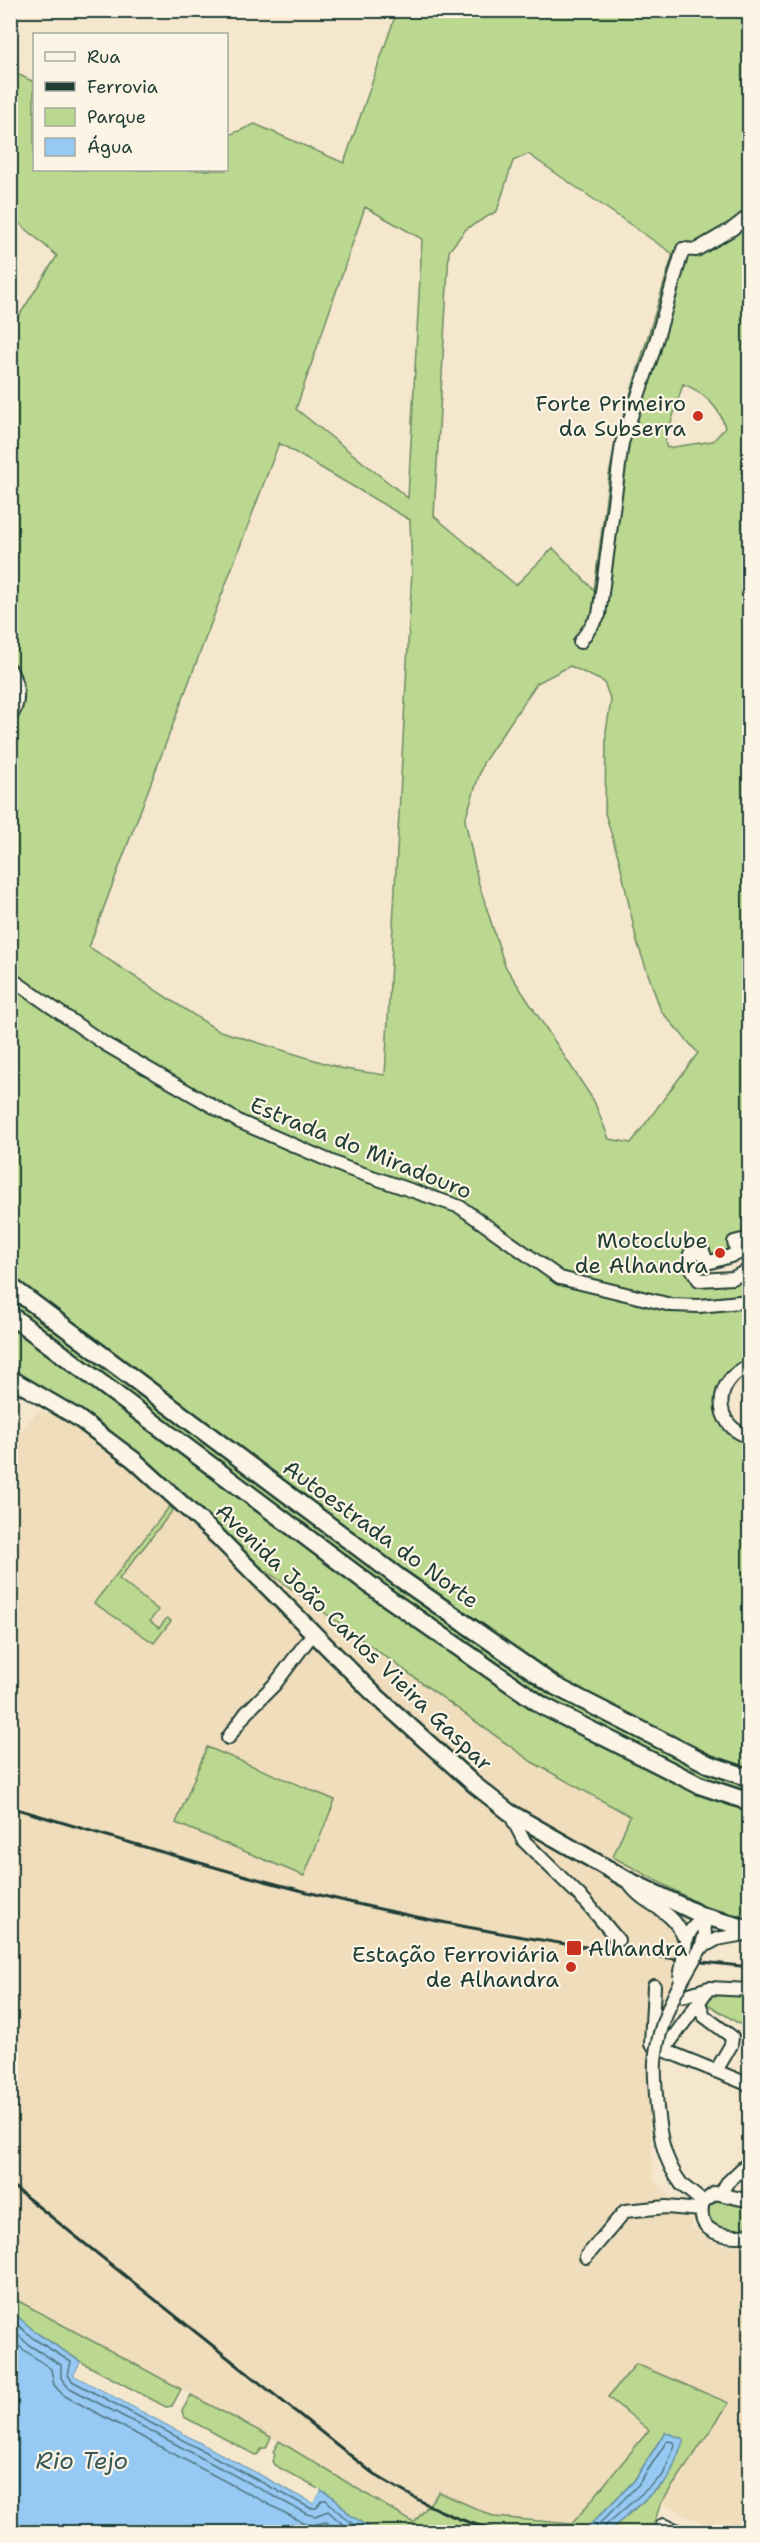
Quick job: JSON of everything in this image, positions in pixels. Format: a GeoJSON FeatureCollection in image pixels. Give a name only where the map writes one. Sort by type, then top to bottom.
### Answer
{"type":"FeatureCollection","features":[{"type":"Feature","properties":{"kind":"highway","name":"Autoestrada do Norte"},"geometry":{"type":"LineString","coordinates":[[10,1286],[398,1577],[555,1686],[708,1764],[750,1778]]}},
{"type":"Feature","properties":{"kind":"highway","name":"Autoestrada do Norte"},"geometry":{"type":"LineString","coordinates":[[10,1315],[385,1596],[543,1706],[699,1785],[750,1802]]}},
{"type":"Feature","properties":{"kind":"main road","name":"Avenida João Carlos Vieira Gaspar"},"geometry":{"type":"LineString","coordinates":[[10,1378],[78,1418],[134,1460],[217,1536],[373,1693],[476,1786],[509,1812],[626,1879],[703,1916],[750,1931]]}},
{"type":"Feature","properties":{"kind":"street"},"geometry":{"type":"LineString","coordinates":[[580,642],[599,615],[615,476],[622,443],[652,355],[683,249],[696,250],[732,229],[750,215]]}},
{"type":"Feature","properties":{"kind":"street"},"geometry":{"type":"LineString","coordinates":[[10,670],[17,682],[16,710],[10,717]]}},
{"type":"Feature","properties":{"kind":"street","name":"Estrada do Miradouro"},"geometry":{"type":"LineString","coordinates":[[10,978],[105,1044],[240,1122],[346,1168],[460,1207],[560,1278],[671,1305],[699,1306],[750,1301]]}},
{"type":"Feature","properties":{"kind":"street"},"geometry":{"type":"LineString","coordinates":[[750,1238],[734,1242],[737,1254],[707,1263],[703,1251],[690,1254],[692,1269],[699,1280],[734,1278],[750,1269]]}},
{"type":"Feature","properties":{"kind":"street"},"geometry":{"type":"LineString","coordinates":[[750,1366],[741,1369],[728,1380],[721,1405],[723,1414],[732,1428],[750,1437]]}},
{"type":"Feature","properties":{"kind":"street"},"geometry":{"type":"LineString","coordinates":[[228,1738],[246,1713],[275,1684],[314,1632]]}},
{"type":"Feature","properties":{"kind":"street"},"geometry":{"type":"LineString","coordinates":[[509,1812],[524,1841],[587,1903],[618,1940]]}},
{"type":"Feature","properties":{"kind":"street"},"geometry":{"type":"LineString","coordinates":[[626,1879],[642,1899],[671,1917],[689,1936]]}},
{"type":"Feature","properties":{"kind":"street"},"geometry":{"type":"LineString","coordinates":[[680,1982],[701,1948],[705,1934],[703,1916]]}},
{"type":"Feature","properties":{"kind":"street"},"geometry":{"type":"LineString","coordinates":[[703,1916],[689,1936],[680,1982],[665,2021],[656,2054],[655,2073],[664,2155],[682,2185],[702,2206],[704,2223],[717,2234],[728,2237],[750,2235]]}},
{"type":"Feature","properties":{"kind":"street"},"geometry":{"type":"LineString","coordinates":[[701,1948],[717,1939],[750,1931]]}},
{"type":"Feature","properties":{"kind":"street"},"geometry":{"type":"LineString","coordinates":[[654,1986],[651,2044],[750,2085]]}},
{"type":"Feature","properties":{"kind":"street"},"geometry":{"type":"LineString","coordinates":[[664,2050],[709,1988]]}},
{"type":"Feature","properties":{"kind":"street"},"geometry":{"type":"LineString","coordinates":[[683,1996],[709,1988],[750,1990]]}},
{"type":"Feature","properties":{"kind":"street"},"geometry":{"type":"LineString","coordinates":[[699,2003],[704,2016],[732,2037],[731,2045],[716,2071]]}},
{"type":"Feature","properties":{"kind":"street"},"geometry":{"type":"LineString","coordinates":[[721,2193],[727,2183],[750,2161]]}},
{"type":"Feature","properties":{"kind":"street"},"geometry":{"type":"LineString","coordinates":[[586,2257],[626,2211],[702,2206],[713,2194],[721,2193],[750,2201]]}},
{"type":"Feature","properties":{"kind":"street"},"geometry":{"type":"LineString","coordinates":[[663,2525],[681,2532]]}},
{"type":"Feature","properties":{"kind":"shaded area"},"geometry":{"type":"Polygon","coordinates":[[[38,1411],[64,1419],[261,1567],[532,1762],[630,1816],[613,1857],[703,1906],[679,1975],[647,2085],[654,2180],[692,2221],[690,2225],[711,2241],[727,2246],[749,2244],[749,2532],[721,2532],[661,2503],[729,2403],[570,2532],[414,2523],[271,2437],[11,2297],[10,1446],[38,1411]]]}},
{"type":"Feature","properties":{"kind":"green space"},"geometry":{"type":"Polygon","coordinates":[[[397,11],[749,11],[750,1238],[734,1242],[737,1254],[707,1263],[703,1251],[691,1254],[699,1280],[749,1269],[749,1366],[734,1374],[723,1414],[749,1437],[749,1918],[703,1906],[613,1857],[630,1816],[532,1762],[261,1567],[64,1419],[11,1384],[10,330],[57,256],[11,216],[11,71],[33,82],[33,171],[228,171],[228,136],[255,124],[344,163],[397,11]],[[528,154],[513,161],[497,211],[466,229],[449,251],[434,516],[516,585],[553,548],[594,590],[609,475],[616,441],[673,254],[528,154]],[[365,207],[296,409],[408,498],[422,239],[365,207]],[[683,384],[665,442],[667,448],[713,441],[725,428],[710,401],[683,384]],[[279,443],[89,947],[217,1030],[344,1069],[385,1075],[412,571],[410,520],[279,443]],[[570,666],[537,683],[483,763],[465,820],[478,881],[505,966],[594,1101],[609,1139],[631,1143],[698,1053],[661,1011],[637,942],[620,863],[605,813],[606,731],[611,701],[604,682],[570,666]]]}},
{"type":"Feature","properties":{"kind":"green space"},"geometry":{"type":"Polygon","coordinates":[[[170,1506],[173,1510],[119,1579],[158,1610],[150,1621],[159,1628],[167,1618],[171,1621],[154,1643],[94,1603],[170,1506]]]}},
{"type":"Feature","properties":{"kind":"green space"},"geometry":{"type":"Polygon","coordinates":[[[207,1747],[335,1800],[304,1876],[176,1823],[207,1747]]]}},
{"type":"Feature","properties":{"kind":"green space"},"geometry":{"type":"Polygon","coordinates":[[[715,1993],[749,1996],[749,2030],[704,2002],[715,1993]]]}},
{"type":"Feature","properties":{"kind":"green space"},"geometry":{"type":"Polygon","coordinates":[[[716,2200],[745,2207],[749,2213],[747,2226],[736,2232],[713,2224],[708,2210],[711,2203],[716,2200]]]}},
{"type":"Feature","properties":{"kind":"green space"},"geometry":{"type":"Polygon","coordinates":[[[11,2297],[181,2389],[172,2406],[166,2407],[81,2362],[38,2334],[11,2311],[11,2297]]]}},
{"type":"Feature","properties":{"kind":"green space"},"geometry":{"type":"Polygon","coordinates":[[[636,2364],[729,2403],[661,2503],[651,2532],[608,2532],[662,2485],[665,2432],[634,2481],[583,2532],[375,2532],[349,2514],[335,2498],[274,2465],[272,2461],[275,2455],[273,2452],[279,2441],[414,2523],[439,2492],[495,2517],[572,2524],[649,2430],[608,2397],[636,2364]]]}},
{"type":"Feature","properties":{"kind":"green space"},"geometry":{"type":"Polygon","coordinates":[[[191,2395],[271,2437],[266,2448],[262,2448],[255,2455],[184,2417],[182,2411],[191,2395]]]}},
{"type":"Feature","properties":{"kind":"water","name":"Rio Tejo"},"geometry":{"type":"Polygon","coordinates":[[[11,2311],[38,2334],[81,2362],[74,2375],[313,2503],[321,2490],[335,2498],[349,2514],[375,2532],[11,2532],[11,2311]]]}},
{"type":"Feature","properties":{"kind":"water"},"geometry":{"type":"Polygon","coordinates":[[[665,2432],[684,2439],[669,2478],[608,2532],[583,2532],[634,2481],[665,2432]]]}},
{"type":"Feature","properties":{"kind":"pier"},"geometry":{"type":"Polygon","coordinates":[[[81,2362],[83,2363],[78,2374],[313,2499],[318,2488],[321,2490],[314,2503],[74,2375],[81,2362]]]}},
{"type":"Feature","properties":{"kind":"railway"},"geometry":{"type":"LineString","coordinates":[[10,1807],[195,1862],[416,1917],[583,1947],[750,1967]]}},
{"type":"Feature","properties":{"kind":"railway"},"geometry":{"type":"LineString","coordinates":[[10,2184],[375,2475],[440,2511],[474,2524],[510,2532]]}},
{"type":"Feature","properties":{"kind":"place","name":"Forte Primeiro da Subserra"},"geometry":{"type":"Point","coordinates":[698,416]}},
{"type":"Feature","properties":{"kind":"place","name":"Motoclube de Alhandra"},"geometry":{"type":"Point","coordinates":[720,1253]}},
{"type":"Feature","properties":{"kind":"place","name":"Alhandra"},"geometry":{"type":"Point","coordinates":[574,1948]}},
{"type":"Feature","properties":{"kind":"place","name":"Estação Ferroviária de Alhandra"},"geometry":{"type":"Point","coordinates":[571,1967]}}]}
